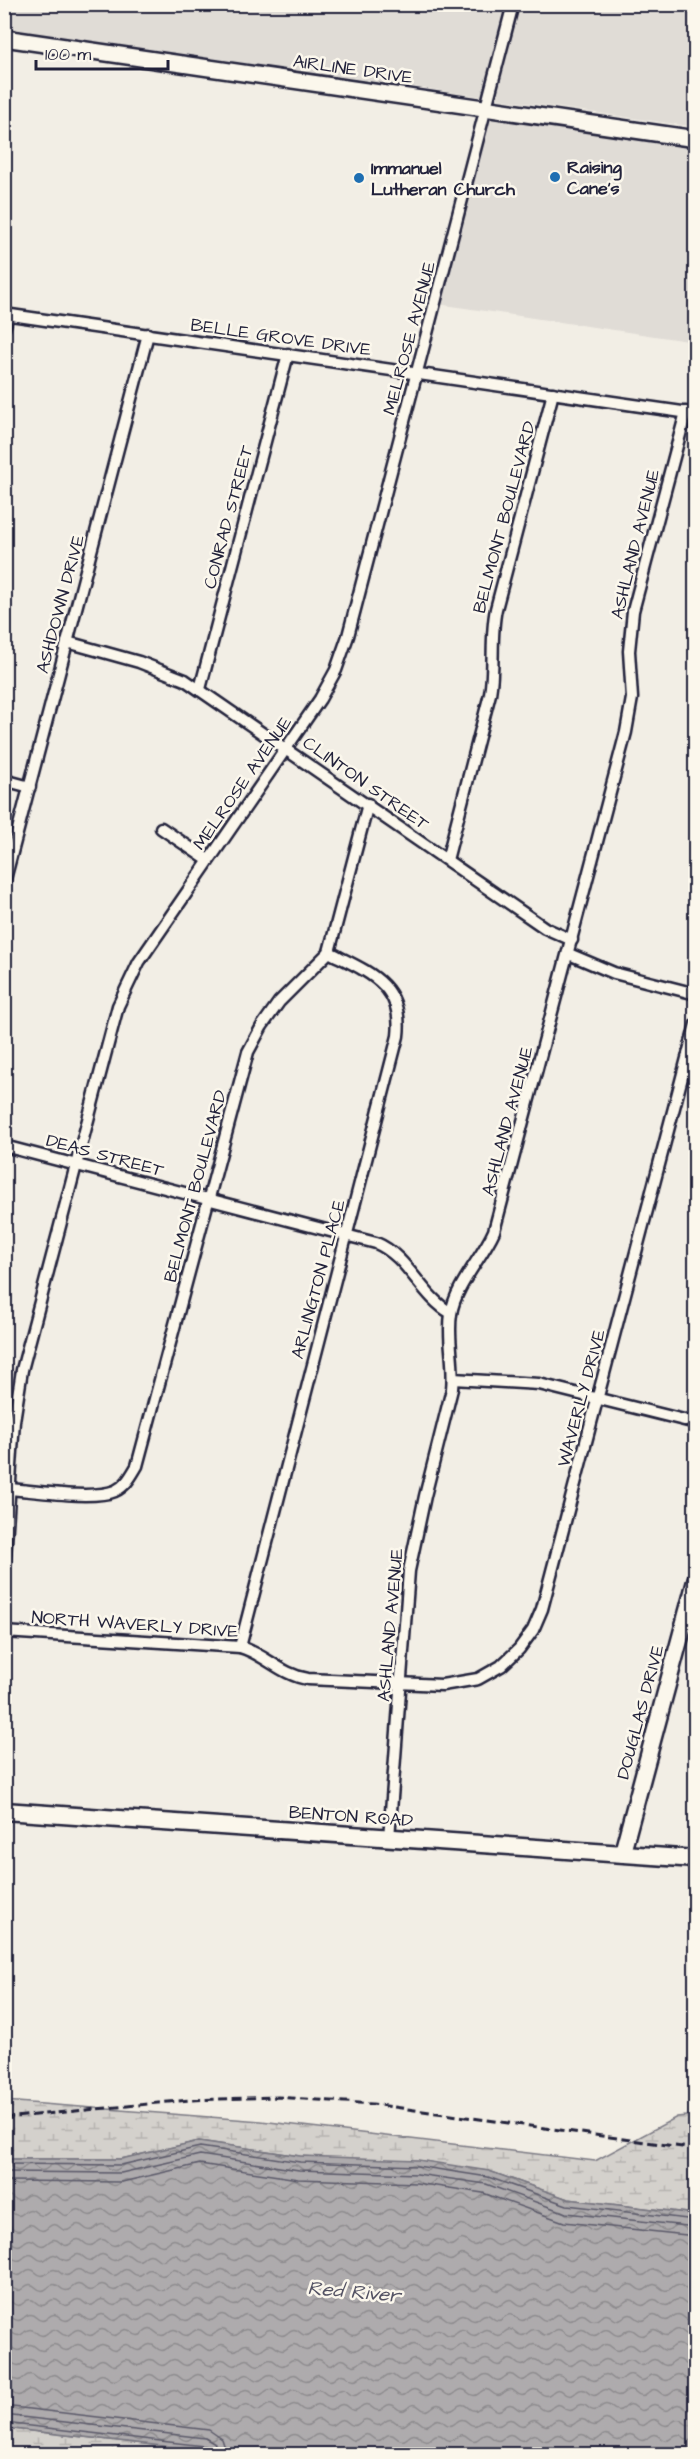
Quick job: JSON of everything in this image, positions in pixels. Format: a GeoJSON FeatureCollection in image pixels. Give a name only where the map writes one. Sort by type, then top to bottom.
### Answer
{"type":"FeatureCollection","features":[{"type":"Feature","properties":{"kind":"main road","name":"AIRLINE DRIVE"},"geometry":{"type":"LineString","coordinates":[[4,38],[696,139]]}},
{"type":"Feature","properties":{"kind":"main road","name":"DOUGLAS DRIVE"},"geometry":{"type":"LineString","coordinates":[[622,1854],[696,1579]]}},
{"type":"Feature","properties":{"kind":"main road","name":"BENTON ROAD"},"geometry":{"type":"LineString","coordinates":[[4,1811],[696,1858]]}},
{"type":"Feature","properties":{"kind":"street","name":"MELROSE AVENUE"},"geometry":{"type":"LineString","coordinates":[[4,1573],[14,1420],[22,1370],[114,1021],[125,989],[139,962],[320,699],[342,655],[513,4]]}},
{"type":"Feature","properties":{"kind":"street","name":"BELLE GROVE DRIVE"},"geometry":{"type":"LineString","coordinates":[[6,314],[691,413]]}},
{"type":"Feature","properties":{"kind":"street"},"geometry":{"type":"LineString","coordinates":[[4,329],[6,314]]}},
{"type":"Feature","properties":{"kind":"street","name":"ASHDOWN DRIVE"},"geometry":{"type":"LineString","coordinates":[[4,883],[148,334]]}},
{"type":"Feature","properties":{"kind":"street","name":"CONRAD STREET"},"geometry":{"type":"LineString","coordinates":[[200,689],[288,354]]}},
{"type":"Feature","properties":{"kind":"street","name":"BELMONT BOULEVARD"},"geometry":{"type":"LineString","coordinates":[[447,860],[490,694],[493,670],[492,635],[496,609],[553,393]]}},
{"type":"Feature","properties":{"kind":"street","name":"ASHLAND AVENUE"},"geometry":{"type":"LineString","coordinates":[[389,1838],[411,1557],[453,1379],[451,1312],[457,1293],[480,1260],[496,1225],[632,708],[633,683],[629,639],[633,611],[691,413]]}},
{"type":"Feature","properties":{"kind":"street","name":"CLINTON STREET"},"geometry":{"type":"LineString","coordinates":[[67,642],[164,670],[200,689],[545,928],[572,940]]}},
{"type":"Feature","properties":{"kind":"street"},"geometry":{"type":"LineString","coordinates":[[4,780],[30,787]]}},
{"type":"Feature","properties":{"kind":"street"},"geometry":{"type":"LineString","coordinates":[[329,952],[368,804]]}},
{"type":"Feature","properties":{"kind":"street"},"geometry":{"type":"LineString","coordinates":[[161,828],[208,860]]}},
{"type":"Feature","properties":{"kind":"street","name":"BELMONT BOULEVARD"},"geometry":{"type":"LineString","coordinates":[[10,1489],[98,1495],[117,1490],[131,1477],[144,1447],[243,1065],[253,1042],[279,1002],[329,952]]}},
{"type":"Feature","properties":{"kind":"street","name":"ARLINGTON PLACE"},"geometry":{"type":"LineString","coordinates":[[240,1647],[396,1047],[399,1018],[394,1000],[384,984],[368,972],[329,952]]}},
{"type":"Feature","properties":{"kind":"street"},"geometry":{"type":"LineString","coordinates":[[568,954],[614,973],[696,994]]}},
{"type":"Feature","properties":{"kind":"street","name":"WAVERLY DRIVE"},"geometry":{"type":"LineString","coordinates":[[400,1683],[442,1685],[478,1679],[501,1666],[527,1639],[542,1609],[696,1024]]}},
{"type":"Feature","properties":{"kind":"street","name":"DEAS STREET"},"geometry":{"type":"LineString","coordinates":[[4,1146],[376,1243],[389,1250],[437,1304],[451,1312]]}},
{"type":"Feature","properties":{"kind":"street"},"geometry":{"type":"LineString","coordinates":[[453,1379],[539,1384],[696,1423]]}},
{"type":"Feature","properties":{"kind":"street","name":"NORTH WAVERLY DRIVE"},"geometry":{"type":"LineString","coordinates":[[4,1632],[240,1647],[261,1655],[287,1674],[298,1677],[400,1683]]}},
{"type":"Feature","properties":{"kind":"shaded area"},"geometry":{"type":"Polygon","coordinates":[[[5,4],[695,5],[695,127],[5,29],[5,4]]]}},
{"type":"Feature","properties":{"kind":"shaded area"},"geometry":{"type":"Polygon","coordinates":[[[490,113],[695,145],[695,342],[438,304],[490,113]]]}},
{"type":"Feature","properties":{"kind":"green space"},"geometry":{"type":"Polygon","coordinates":[[[4,2101],[261,2121],[595,2161],[677,2117],[695,2115],[695,2214],[568,2199],[489,2171],[300,2156],[199,2141],[121,2159],[5,2159],[4,2101]]]}},
{"type":"Feature","properties":{"kind":"green space"},"geometry":{"type":"Polygon","coordinates":[[[5,2428],[232,2454],[5,2454],[5,2428]]]}},
{"type":"Feature","properties":{"kind":"water","name":"Red River"},"geometry":{"type":"Polygon","coordinates":[[[199,2141],[300,2156],[418,2160],[489,2171],[568,2199],[695,2214],[695,2454],[232,2454],[5,2428],[5,2159],[121,2159],[199,2141]]]}},
{"type":"Feature","properties":{"kind":"railway"},"geometry":{"type":"LineString","coordinates":[[4,2118],[189,2100],[278,2097],[372,2104],[696,2149]]}},
{"type":"Feature","properties":{"kind":"place","name":"Raising Cane's"},"geometry":{"type":"Point","coordinates":[555,177]}},
{"type":"Feature","properties":{"kind":"place","name":"Immanuel Lutheran Church"},"geometry":{"type":"Point","coordinates":[359,178]}}]}
